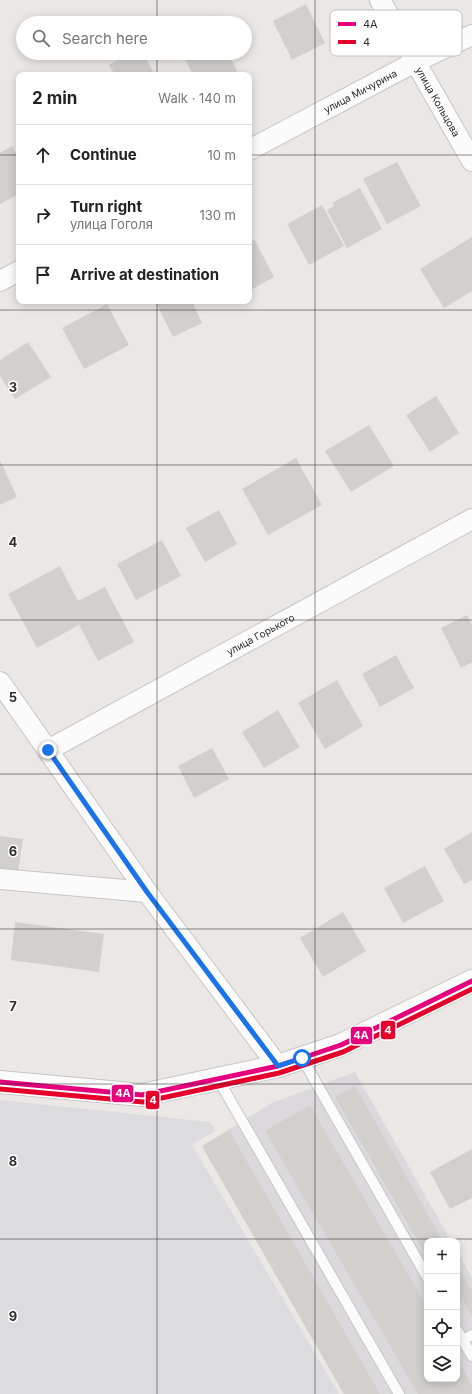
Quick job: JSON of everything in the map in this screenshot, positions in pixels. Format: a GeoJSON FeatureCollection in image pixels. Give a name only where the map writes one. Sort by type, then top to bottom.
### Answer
{"type":"FeatureCollection","features":[{"type":"Feature","properties":{"kind":"street","name":"улица Кольцова"},"geometry":{"type":"LineString","coordinates":[[380,0],[386,10]]}},
{"type":"Feature","properties":{"kind":"street","name":"улица Мичурина"},"geometry":{"type":"LineString","coordinates":[[462,39],[472,34]]}},
{"type":"Feature","properties":{"kind":"street","name":"улица Кольцова"},"geometry":{"type":"LineString","coordinates":[[412,56],[472,162]]}},
{"type":"Feature","properties":{"kind":"street","name":"улица Мичурина"},"geometry":{"type":"LineString","coordinates":[[252,148],[427,56]]}},
{"type":"Feature","properties":{"kind":"street"},"geometry":{"type":"LineString","coordinates":[[0,281],[16,273]]}},
{"type":"Feature","properties":{"kind":"street","name":"улица Горького"},"geometry":{"type":"LineString","coordinates":[[48,750],[472,520]]}},
{"type":"Feature","properties":{"kind":"street"},"geometry":{"type":"LineString","coordinates":[[0,682],[147,892],[278,1066]]}},
{"type":"Feature","properties":{"kind":"street"},"geometry":{"type":"LineString","coordinates":[[0,879],[147,892]]}},
{"type":"Feature","properties":{"kind":"street"},"geometry":{"type":"LineString","coordinates":[[0,1082],[142,1095],[218,1079],[278,1066],[341,1045],[472,981]]}},
{"type":"Feature","properties":{"kind":"lane"},"geometry":{"type":"LineString","coordinates":[[302,1058],[425,1274]]}},
{"type":"Feature","properties":{"kind":"lane"},"geometry":{"type":"LineString","coordinates":[[218,1079],[399,1394]]}},
{"type":"Feature","properties":{"kind":"lane"},"geometry":{"type":"LineString","coordinates":[[467,1338],[472,1356]]}},
{"type":"Feature","properties":{"kind":"shaded area"},"geometry":{"type":"Polygon","coordinates":[[[355,1072],[449,1238],[424,1238],[424,1382],[460,1382],[460,1256],[472,1278],[472,1394],[344,1394],[202,1146],[272,1103],[355,1072]]]}},
{"type":"Feature","properties":{"kind":"shaded area"},"geometry":{"type":"Polygon","coordinates":[[[0,1100],[210,1122],[215,1131],[192,1145],[339,1394],[0,1394],[0,1100]]]}},
{"type":"Feature","properties":{"kind":"building"},"geometry":{"type":"Polygon","coordinates":[[[306,4],[325,43],[292,60],[273,21],[306,4]]]}},
{"type":"Feature","properties":{"kind":"building"},"geometry":{"type":"Polygon","coordinates":[[[118,60],[147,60],[153,72],[113,72],[109,65],[118,60]]]}},
{"type":"Feature","properties":{"kind":"building"},"geometry":{"type":"Polygon","coordinates":[[[186,60],[232,60],[237,71],[235,72],[192,72],[186,60]]]}},
{"type":"Feature","properties":{"kind":"building"},"geometry":{"type":"Polygon","coordinates":[[[12,146],[16,153],[16,196],[0,204],[0,153],[12,146]]]}},
{"type":"Feature","properties":{"kind":"building"},"geometry":{"type":"Polygon","coordinates":[[[397,162],[421,206],[387,224],[363,179],[397,162]]]}},
{"type":"Feature","properties":{"kind":"building"},"geometry":{"type":"Polygon","coordinates":[[[360,188],[382,229],[347,248],[327,210],[334,206],[332,203],[360,188]]]}},
{"type":"Feature","properties":{"kind":"building"},"geometry":{"type":"Polygon","coordinates":[[[322,205],[344,246],[309,265],[287,224],[322,205]]]}},
{"type":"Feature","properties":{"kind":"building"},"geometry":{"type":"Polygon","coordinates":[[[472,237],[472,291],[444,308],[420,269],[472,237]]]}},
{"type":"Feature","properties":{"kind":"building"},"geometry":{"type":"Polygon","coordinates":[[[254,239],[274,277],[252,289],[252,240],[254,239]]]}},
{"type":"Feature","properties":{"kind":"building"},"geometry":{"type":"Polygon","coordinates":[[[107,304],[129,345],[84,369],[62,328],[107,304]]]}},
{"type":"Feature","properties":{"kind":"building"},"geometry":{"type":"Polygon","coordinates":[[[156,304],[193,304],[202,323],[173,337],[156,304]]]}},
{"type":"Feature","properties":{"kind":"building"},"geometry":{"type":"Polygon","coordinates":[[[28,342],[51,377],[15,399],[0,376],[0,360],[28,342]]]}},
{"type":"Feature","properties":{"kind":"building"},"geometry":{"type":"Polygon","coordinates":[[[436,396],[459,433],[430,452],[406,415],[436,396]]]}},
{"type":"Feature","properties":{"kind":"building"},"geometry":{"type":"Polygon","coordinates":[[[369,425],[394,466],[351,492],[325,451],[369,425]]]}},
{"type":"Feature","properties":{"kind":"building"},"geometry":{"type":"Polygon","coordinates":[[[296,458],[322,505],[268,535],[242,489],[296,458]]]}},
{"type":"Feature","properties":{"kind":"building"},"geometry":{"type":"Polygon","coordinates":[[[0,460],[17,497],[0,505],[0,460]]]}},
{"type":"Feature","properties":{"kind":"building"},"geometry":{"type":"Polygon","coordinates":[[[219,510],[237,544],[205,562],[186,528],[219,510]]]}},
{"type":"Feature","properties":{"kind":"building"},"geometry":{"type":"Polygon","coordinates":[[[162,540],[181,576],[136,600],[117,564],[162,540]]]}},
{"type":"Feature","properties":{"kind":"building"},"geometry":{"type":"Polygon","coordinates":[[[60,566],[78,601],[105,587],[134,642],[98,661],[79,625],[37,648],[8,594],[60,566]]]}},
{"type":"Feature","properties":{"kind":"building"},"geometry":{"type":"Polygon","coordinates":[[[467,615],[472,625],[472,662],[461,668],[441,628],[467,615]]]}},
{"type":"Feature","properties":{"kind":"building"},"geometry":{"type":"Polygon","coordinates":[[[396,655],[414,688],[380,707],[362,674],[396,655]]]}},
{"type":"Feature","properties":{"kind":"building"},"geometry":{"type":"Polygon","coordinates":[[[337,680],[363,726],[325,749],[298,703],[337,680]]]}},
{"type":"Feature","properties":{"kind":"building"},"geometry":{"type":"Polygon","coordinates":[[[278,710],[300,747],[264,768],[242,732],[278,710]]]}},
{"type":"Feature","properties":{"kind":"building"},"geometry":{"type":"Polygon","coordinates":[[[212,748],[229,779],[194,798],[178,766],[212,748]]]}},
{"type":"Feature","properties":{"kind":"building"},"geometry":{"type":"Polygon","coordinates":[[[472,832],[472,880],[464,884],[444,849],[472,832]]]}},
{"type":"Feature","properties":{"kind":"building"},"geometry":{"type":"Polygon","coordinates":[[[0,836],[23,839],[18,872],[0,870],[0,836]]]}},
{"type":"Feature","properties":{"kind":"building"},"geometry":{"type":"Polygon","coordinates":[[[425,866],[444,901],[403,923],[384,888],[425,866]]]}},
{"type":"Feature","properties":{"kind":"building"},"geometry":{"type":"Polygon","coordinates":[[[343,912],[366,951],[323,977],[300,938],[343,912]]]}},
{"type":"Feature","properties":{"kind":"building"},"geometry":{"type":"Polygon","coordinates":[[[15,922],[104,934],[99,972],[11,960],[15,922]]]}},
{"type":"Feature","properties":{"kind":"building"},"geometry":{"type":"Polygon","coordinates":[[[355,1086],[441,1238],[424,1238],[424,1252],[335,1097],[355,1086]]]}},
{"type":"Feature","properties":{"kind":"building"},"geometry":{"type":"Polygon","coordinates":[[[310,1105],[424,1302],[424,1382],[460,1382],[460,1364],[472,1385],[472,1394],[418,1394],[265,1131],[310,1105]]]}},
{"type":"Feature","properties":{"kind":"building"},"geometry":{"type":"Polygon","coordinates":[[[229,1130],[380,1394],[344,1394],[202,1146],[229,1130]]]}},
{"type":"Feature","properties":{"kind":"building"},"geometry":{"type":"Polygon","coordinates":[[[472,1149],[472,1198],[450,1209],[430,1172],[472,1149]]]}},
{"type":"Feature","properties":{"kind":"building"},"geometry":{"type":"Polygon","coordinates":[[[460,1271],[472,1291],[472,1316],[462,1300],[460,1301],[460,1271]]]}},
{"type":"Feature","properties":{"kind":"transit line","name":"4А"},"geometry":{"type":"LineString","coordinates":[[0,1082],[142,1095],[278,1066],[341,1045],[472,981]]}},
{"type":"Feature","properties":{"kind":"transit line","name":"4"},"geometry":{"type":"LineString","coordinates":[[0,1089],[143,1102],[279,1073],[343,1052],[472,989]]}},
{"type":"Feature","properties":{"kind":"route"},"geometry":{"type":"LineString","coordinates":[[48,750],[147,892],[278,1066],[302,1058]]}}]}
